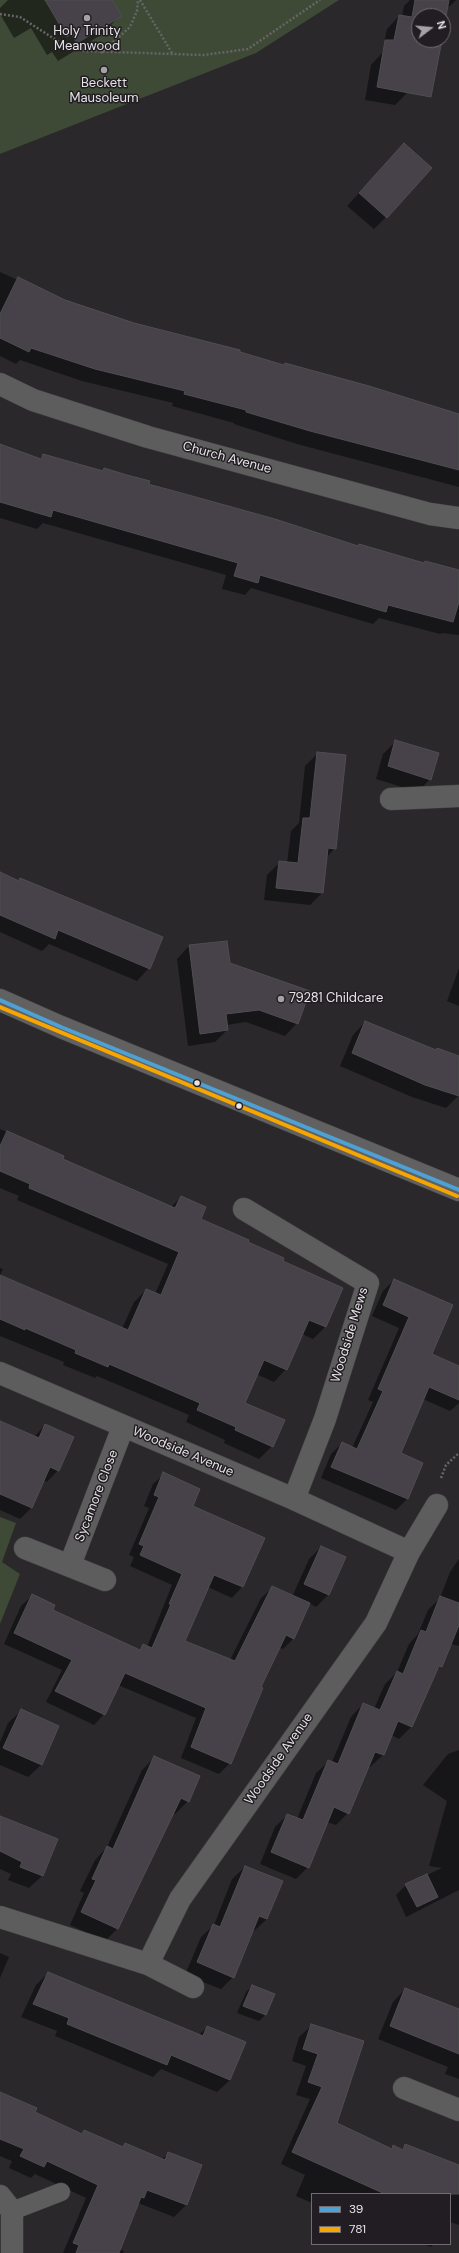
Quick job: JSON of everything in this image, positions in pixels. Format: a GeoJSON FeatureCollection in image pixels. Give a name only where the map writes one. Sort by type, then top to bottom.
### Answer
{"type":"FeatureCollection","features":[{"type":"Feature","properties":{"kind":"main road"},"geometry":{"type":"LineString","coordinates":[[0,1000],[61,1028],[459,1190]]}},
{"type":"Feature","properties":{"kind":"street","name":"Church Avenue"},"geometry":{"type":"LineString","coordinates":[[0,384],[33,400],[148,436],[430,514],[459,518]]}},
{"type":"Feature","properties":{"kind":"street"},"geometry":{"type":"LineString","coordinates":[[391,799],[459,796]]}},
{"type":"Feature","properties":{"kind":"street","name":"Woodside Mews"},"geometry":{"type":"LineString","coordinates":[[244,1209],[368,1283],[325,1419],[294,1498]]}},
{"type":"Feature","properties":{"kind":"street","name":"Woodside Avenue"},"geometry":{"type":"LineString","coordinates":[[0,1373],[123,1427],[294,1498],[409,1552]]}},
{"type":"Feature","properties":{"kind":"street","name":"Sycamore Close"},"geometry":{"type":"LineString","coordinates":[[70,1565],[123,1427]]}},
{"type":"Feature","properties":{"kind":"street","name":"Woodside Avenue"},"geometry":{"type":"LineString","coordinates":[[148,1964],[180,1899],[376,1623],[409,1552],[437,1505]]}},
{"type":"Feature","properties":{"kind":"street"},"geometry":{"type":"LineString","coordinates":[[25,1548],[105,1580]]}},
{"type":"Feature","properties":{"kind":"street"},"geometry":{"type":"LineString","coordinates":[[0,1917],[148,1964],[193,1987]]}},
{"type":"Feature","properties":{"kind":"street"},"geometry":{"type":"LineString","coordinates":[[404,2088],[459,2110]]}},
{"type":"Feature","properties":{"kind":"street"},"geometry":{"type":"LineString","coordinates":[[6,2204],[12,2253]]}},
{"type":"Feature","properties":{"kind":"lane"},"geometry":{"type":"LineString","coordinates":[[6,2204],[61,2192]]}},
{"type":"Feature","properties":{"kind":"path"},"geometry":{"type":"LineString","coordinates":[[139,0],[172,53]]}},
{"type":"Feature","properties":{"kind":"path"},"geometry":{"type":"LineString","coordinates":[[100,53],[130,27],[137,11],[139,0]]}},
{"type":"Feature","properties":{"kind":"path"},"geometry":{"type":"LineString","coordinates":[[0,14],[20,17],[64,45],[82,52],[172,53],[204,55],[248,49],[320,0]]}},
{"type":"Feature","properties":{"kind":"green space"},"geometry":{"type":"Polygon","coordinates":[[[0,0],[339,0],[256,53],[0,154],[0,0]]]}},
{"type":"Feature","properties":{"kind":"green space"},"geometry":{"type":"Polygon","coordinates":[[[0,1517],[16,1523],[2,1562],[20,1574],[0,1624],[0,1517]]]}},
{"type":"Feature","properties":{"kind":"building","name":"Holy Trinity Meanwood"},"geometry":{"type":"Polygon","coordinates":[[[45,0],[112,0],[122,16],[77,43],[71,34],[67,37],[45,0]]]}},
{"type":"Feature","properties":{"kind":"building"},"geometry":{"type":"Polygon","coordinates":[[[415,0],[449,0],[448,8],[414,8],[415,0]]]}},
{"type":"Feature","properties":{"kind":"building"},"geometry":{"type":"Polygon","coordinates":[[[399,15],[411,17],[411,48],[440,48],[431,97],[377,87],[385,40],[394,40],[399,15]]]}},
{"type":"Feature","properties":{"kind":"building"},"geometry":{"type":"Polygon","coordinates":[[[404,143],[432,168],[387,218],[359,193],[404,143]]]}},
{"type":"Feature","properties":{"kind":"building"},"geometry":{"type":"Polygon","coordinates":[[[18,277],[65,300],[134,323],[240,350],[240,352],[284,365],[285,363],[369,386],[459,414],[459,470],[310,431],[246,412],[246,410],[184,394],[185,391],[95,369],[31,348],[29,352],[0,338],[0,314],[18,277]]]}},
{"type":"Feature","properties":{"kind":"building"},"geometry":{"type":"Polygon","coordinates":[[[0,444],[41,459],[43,454],[103,471],[104,468],[150,481],[149,484],[275,519],[358,546],[359,544],[424,563],[425,561],[459,570],[459,602],[453,622],[388,605],[386,612],[260,575],[258,583],[234,576],[238,563],[53,510],[51,517],[0,502],[0,444]]]}},
{"type":"Feature","properties":{"kind":"building"},"geometry":{"type":"Polygon","coordinates":[[[395,740],[439,753],[431,780],[388,766],[395,740]]]}},
{"type":"Feature","properties":{"kind":"building"},"geometry":{"type":"Polygon","coordinates":[[[317,752],[346,755],[336,849],[328,848],[323,893],[276,888],[279,861],[298,863],[303,818],[310,818],[317,752]]]}},
{"type":"Feature","properties":{"kind":"building"},"geometry":{"type":"Polygon","coordinates":[[[0,872],[19,881],[20,878],[163,937],[150,969],[58,930],[55,939],[0,915],[0,872]]]}},
{"type":"Feature","properties":{"kind":"building"},"geometry":{"type":"Polygon","coordinates":[[[227,941],[230,963],[310,991],[298,1024],[259,1010],[226,1014],[228,1030],[200,1034],[189,945],[227,941]]]}},
{"type":"Feature","properties":{"kind":"building"},"geometry":{"type":"Polygon","coordinates":[[[365,1021],[436,1050],[437,1048],[459,1056],[459,1096],[425,1085],[352,1053],[365,1021]]]}},
{"type":"Feature","properties":{"kind":"building"},"geometry":{"type":"Polygon","coordinates":[[[7,1131],[64,1156],[63,1159],[175,1208],[181,1196],[206,1207],[201,1219],[249,1240],[248,1242],[284,1258],[283,1261],[343,1288],[326,1327],[309,1320],[287,1370],[264,1360],[245,1403],[285,1420],[273,1447],[235,1430],[236,1427],[197,1410],[200,1403],[109,1364],[108,1367],[75,1353],[76,1350],[0,1319],[0,1275],[128,1330],[146,1289],[161,1295],[179,1252],[29,1188],[30,1184],[0,1171],[0,1146],[7,1131]]]}},
{"type":"Feature","properties":{"kind":"building"},"geometry":{"type":"Polygon","coordinates":[[[394,1279],[453,1305],[432,1354],[459,1366],[459,1400],[429,1387],[401,1453],[423,1463],[408,1499],[331,1467],[342,1442],[357,1449],[383,1391],[378,1389],[409,1317],[383,1305],[394,1279]]]}},
{"type":"Feature","properties":{"kind":"building"},"geometry":{"type":"Polygon","coordinates":[[[0,1421],[39,1438],[45,1424],[74,1437],[59,1471],[50,1467],[32,1508],[0,1494],[0,1421]]]}},
{"type":"Feature","properties":{"kind":"building"},"geometry":{"type":"Polygon","coordinates":[[[163,1472],[200,1489],[193,1506],[265,1538],[243,1587],[214,1575],[185,1641],[235,1661],[272,1586],[310,1603],[294,1639],[286,1635],[261,1687],[263,1688],[231,1764],[191,1747],[206,1708],[125,1673],[105,1715],[55,1691],[72,1660],[14,1633],[32,1594],[55,1605],[53,1610],[140,1650],[143,1644],[152,1648],[182,1574],[140,1555],[144,1546],[139,1544],[159,1497],[154,1495],[163,1472]]]}},
{"type":"Feature","properties":{"kind":"building"},"geometry":{"type":"Polygon","coordinates":[[[321,1546],[346,1557],[329,1595],[304,1584],[321,1546]]]}},
{"type":"Feature","properties":{"kind":"building"},"geometry":{"type":"Polygon","coordinates":[[[440,1596],[459,1603],[459,1625],[442,1667],[439,1666],[412,1727],[398,1721],[384,1755],[375,1752],[349,1814],[334,1807],[309,1868],[271,1852],[287,1814],[303,1820],[328,1760],[338,1764],[363,1703],[380,1710],[397,1671],[403,1674],[421,1630],[426,1632],[440,1596]]]}},
{"type":"Feature","properties":{"kind":"building"},"geometry":{"type":"Polygon","coordinates":[[[21,1709],[59,1726],[42,1765],[3,1748],[21,1709]]]}},
{"type":"Feature","properties":{"kind":"building"},"geometry":{"type":"Polygon","coordinates":[[[154,1756],[200,1776],[189,1802],[181,1798],[118,1929],[81,1912],[96,1880],[92,1879],[107,1846],[113,1849],[154,1756]]]}},
{"type":"Feature","properties":{"kind":"building"},"geometry":{"type":"Polygon","coordinates":[[[0,1816],[58,1839],[43,1876],[20,1867],[22,1862],[0,1851],[0,1816]]]}},
{"type":"Feature","properties":{"kind":"building"},"geometry":{"type":"Polygon","coordinates":[[[245,1866],[283,1881],[267,1919],[259,1916],[234,1978],[197,1962],[213,1924],[220,1927],[245,1866]]]}},
{"type":"Feature","properties":{"kind":"building"},"geometry":{"type":"Polygon","coordinates":[[[427,1874],[438,1897],[417,1907],[405,1884],[427,1874]]]}},
{"type":"Feature","properties":{"kind":"building"},"geometry":{"type":"Polygon","coordinates":[[[48,1972],[203,2036],[207,2026],[246,2042],[230,2080],[171,2055],[167,2065],[67,2024],[69,2018],[33,2004],[48,1972]]]}},
{"type":"Feature","properties":{"kind":"building"},"geometry":{"type":"Polygon","coordinates":[[[252,1985],[275,1994],[266,2015],[243,2006],[252,1985]]]}},
{"type":"Feature","properties":{"kind":"building"},"geometry":{"type":"Polygon","coordinates":[[[405,1988],[459,2009],[459,2054],[390,2026],[405,1988]]]}},
{"type":"Feature","properties":{"kind":"building"},"geometry":{"type":"Polygon","coordinates":[[[311,2024],[364,2041],[337,2123],[392,2149],[393,2145],[403,2150],[405,2144],[459,2165],[459,2194],[383,2193],[292,2152],[322,2087],[308,2082],[318,2054],[303,2049],[311,2024]]]}},
{"type":"Feature","properties":{"kind":"building"},"geometry":{"type":"Polygon","coordinates":[[[0,2092],[37,2108],[35,2112],[82,2134],[84,2130],[123,2147],[125,2143],[165,2160],[168,2152],[202,2165],[187,2205],[147,2190],[144,2198],[141,2197],[119,2253],[76,2253],[79,2245],[73,2243],[98,2185],[47,2161],[44,2167],[20,2156],[24,2149],[0,2139],[0,2092]]]}},
{"type":"Feature","properties":{"kind":"transit line","name":"39"},"geometry":{"type":"LineString","coordinates":[[0,1000],[61,1027],[459,1190]]}},
{"type":"Feature","properties":{"kind":"transit line","name":"781"},"geometry":{"type":"LineString","coordinates":[[0,1007],[457,1196]]}},
{"type":"Feature","properties":{"kind":"place","name":"Holy Trinity Meanwood"},"geometry":{"type":"Point","coordinates":[87,18]}},
{"type":"Feature","properties":{"kind":"place","name":"Beckett Mausoleum"},"geometry":{"type":"Point","coordinates":[104,70]}},
{"type":"Feature","properties":{"kind":"place","name":"79281 Childcare"},"geometry":{"type":"Point","coordinates":[281,999]}}]}
